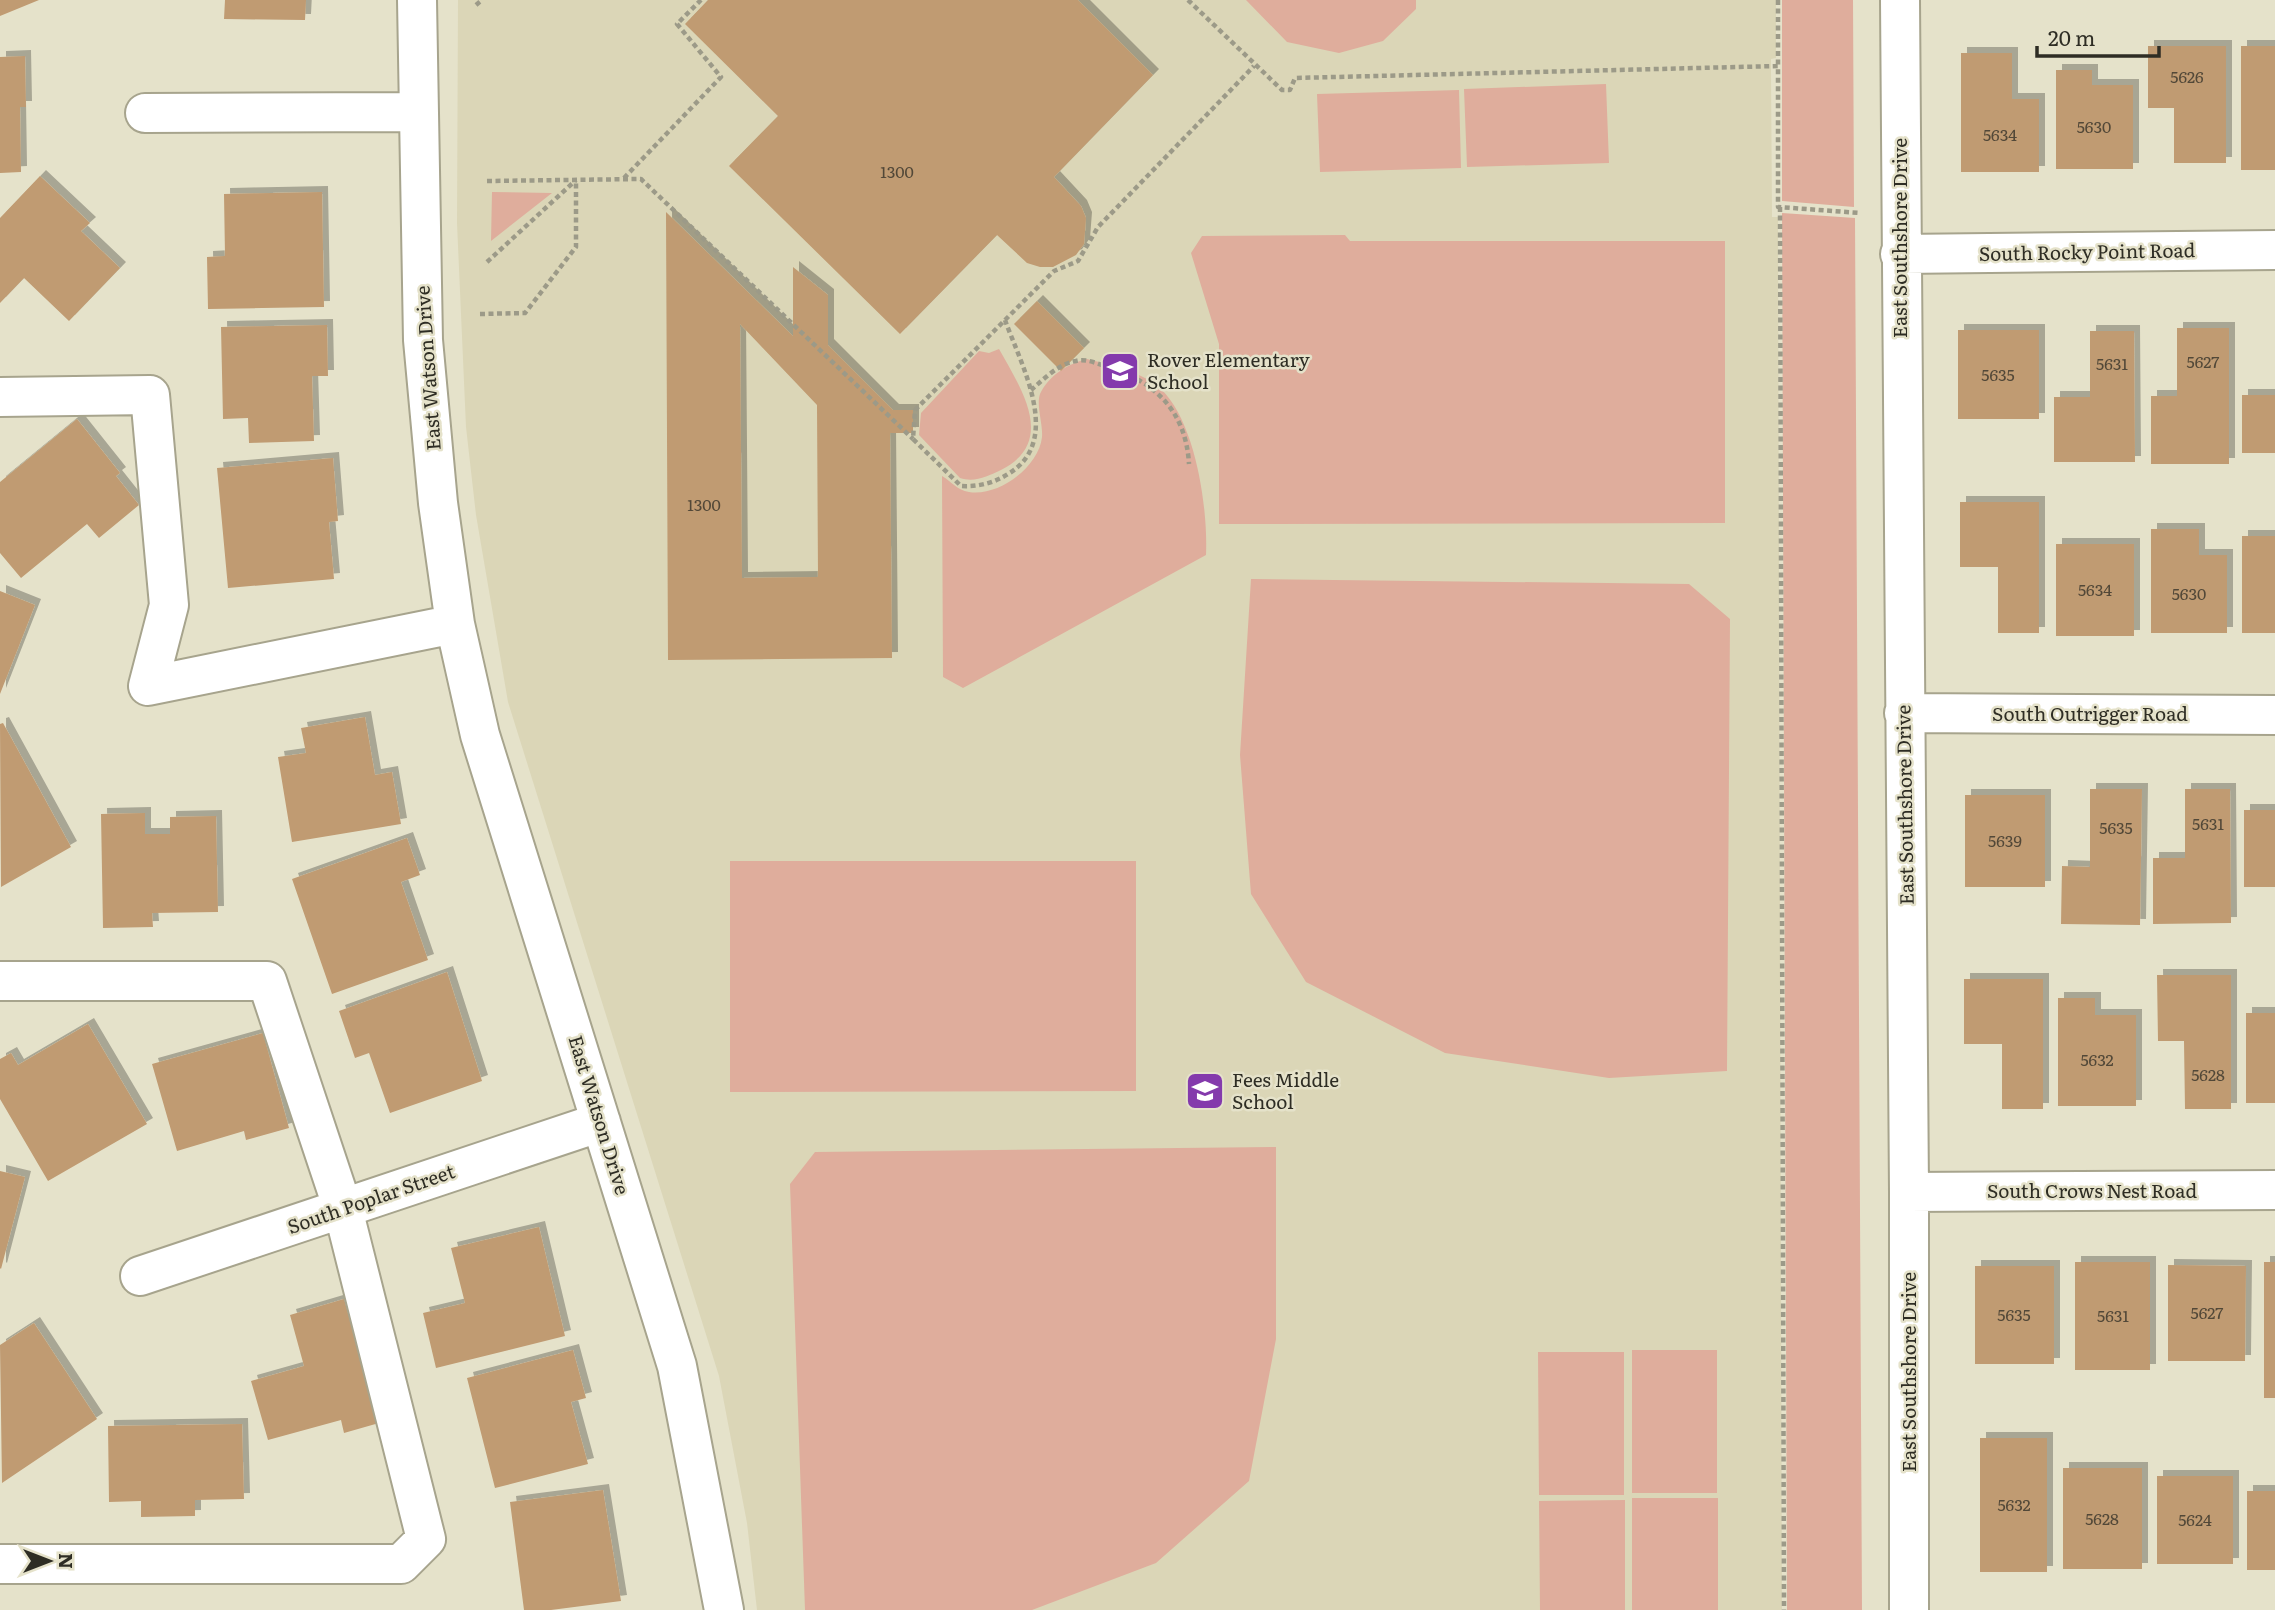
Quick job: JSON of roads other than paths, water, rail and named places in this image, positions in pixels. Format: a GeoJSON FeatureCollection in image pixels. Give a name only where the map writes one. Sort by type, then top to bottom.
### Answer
{"type":"FeatureCollection","features":[{"type":"Feature","properties":{"kind":"street","name":"East Watson Drive"},"geometry":{"type":"LineString","coordinates":[[417,0],[423,340],[438,503],[455,624],[480,734],[677,1366],[724,1610]]}},
{"type":"Feature","properties":{"kind":"street","name":"East Southshore Drive"},"geometry":{"type":"LineString","coordinates":[[1900,0],[1909,1192],[1909,1610]]}},
{"type":"Feature","properties":{"kind":"street"},"geometry":{"type":"LineString","coordinates":[[145,113],[419,112]]}},
{"type":"Feature","properties":{"kind":"street","name":"South Rocky Point Road"},"geometry":{"type":"LineString","coordinates":[[1900,254],[2275,250]]}},
{"type":"Feature","properties":{"kind":"street"},"geometry":{"type":"LineString","coordinates":[[0,397],[150,395],[169,605],[148,686],[455,624]]}},
{"type":"Feature","properties":{"kind":"street","name":"South Outrigger Road"},"geometry":{"type":"LineString","coordinates":[[1904,713],[2275,715]]}},
{"type":"Feature","properties":{"kind":"street"},"geometry":{"type":"LineString","coordinates":[[0,981],[267,981],[343,1209],[426,1539],[401,1564],[0,1564]]}},
{"type":"Feature","properties":{"kind":"street","name":"South Poplar Street"},"geometry":{"type":"LineString","coordinates":[[140,1276],[601,1122]]}},
{"type":"Feature","properties":{"kind":"street","name":"South Crows Nest Road"},"geometry":{"type":"LineString","coordinates":[[1909,1192],[2275,1190]]}},
{"type":"Feature","properties":{"kind":"place","name":"Rover Elementary School"},"geometry":{"type":"Point","coordinates":[1120,371]}},
{"type":"Feature","properties":{"kind":"place","name":"Fees Middle School"},"geometry":{"type":"Point","coordinates":[1205,1091]}}]}
